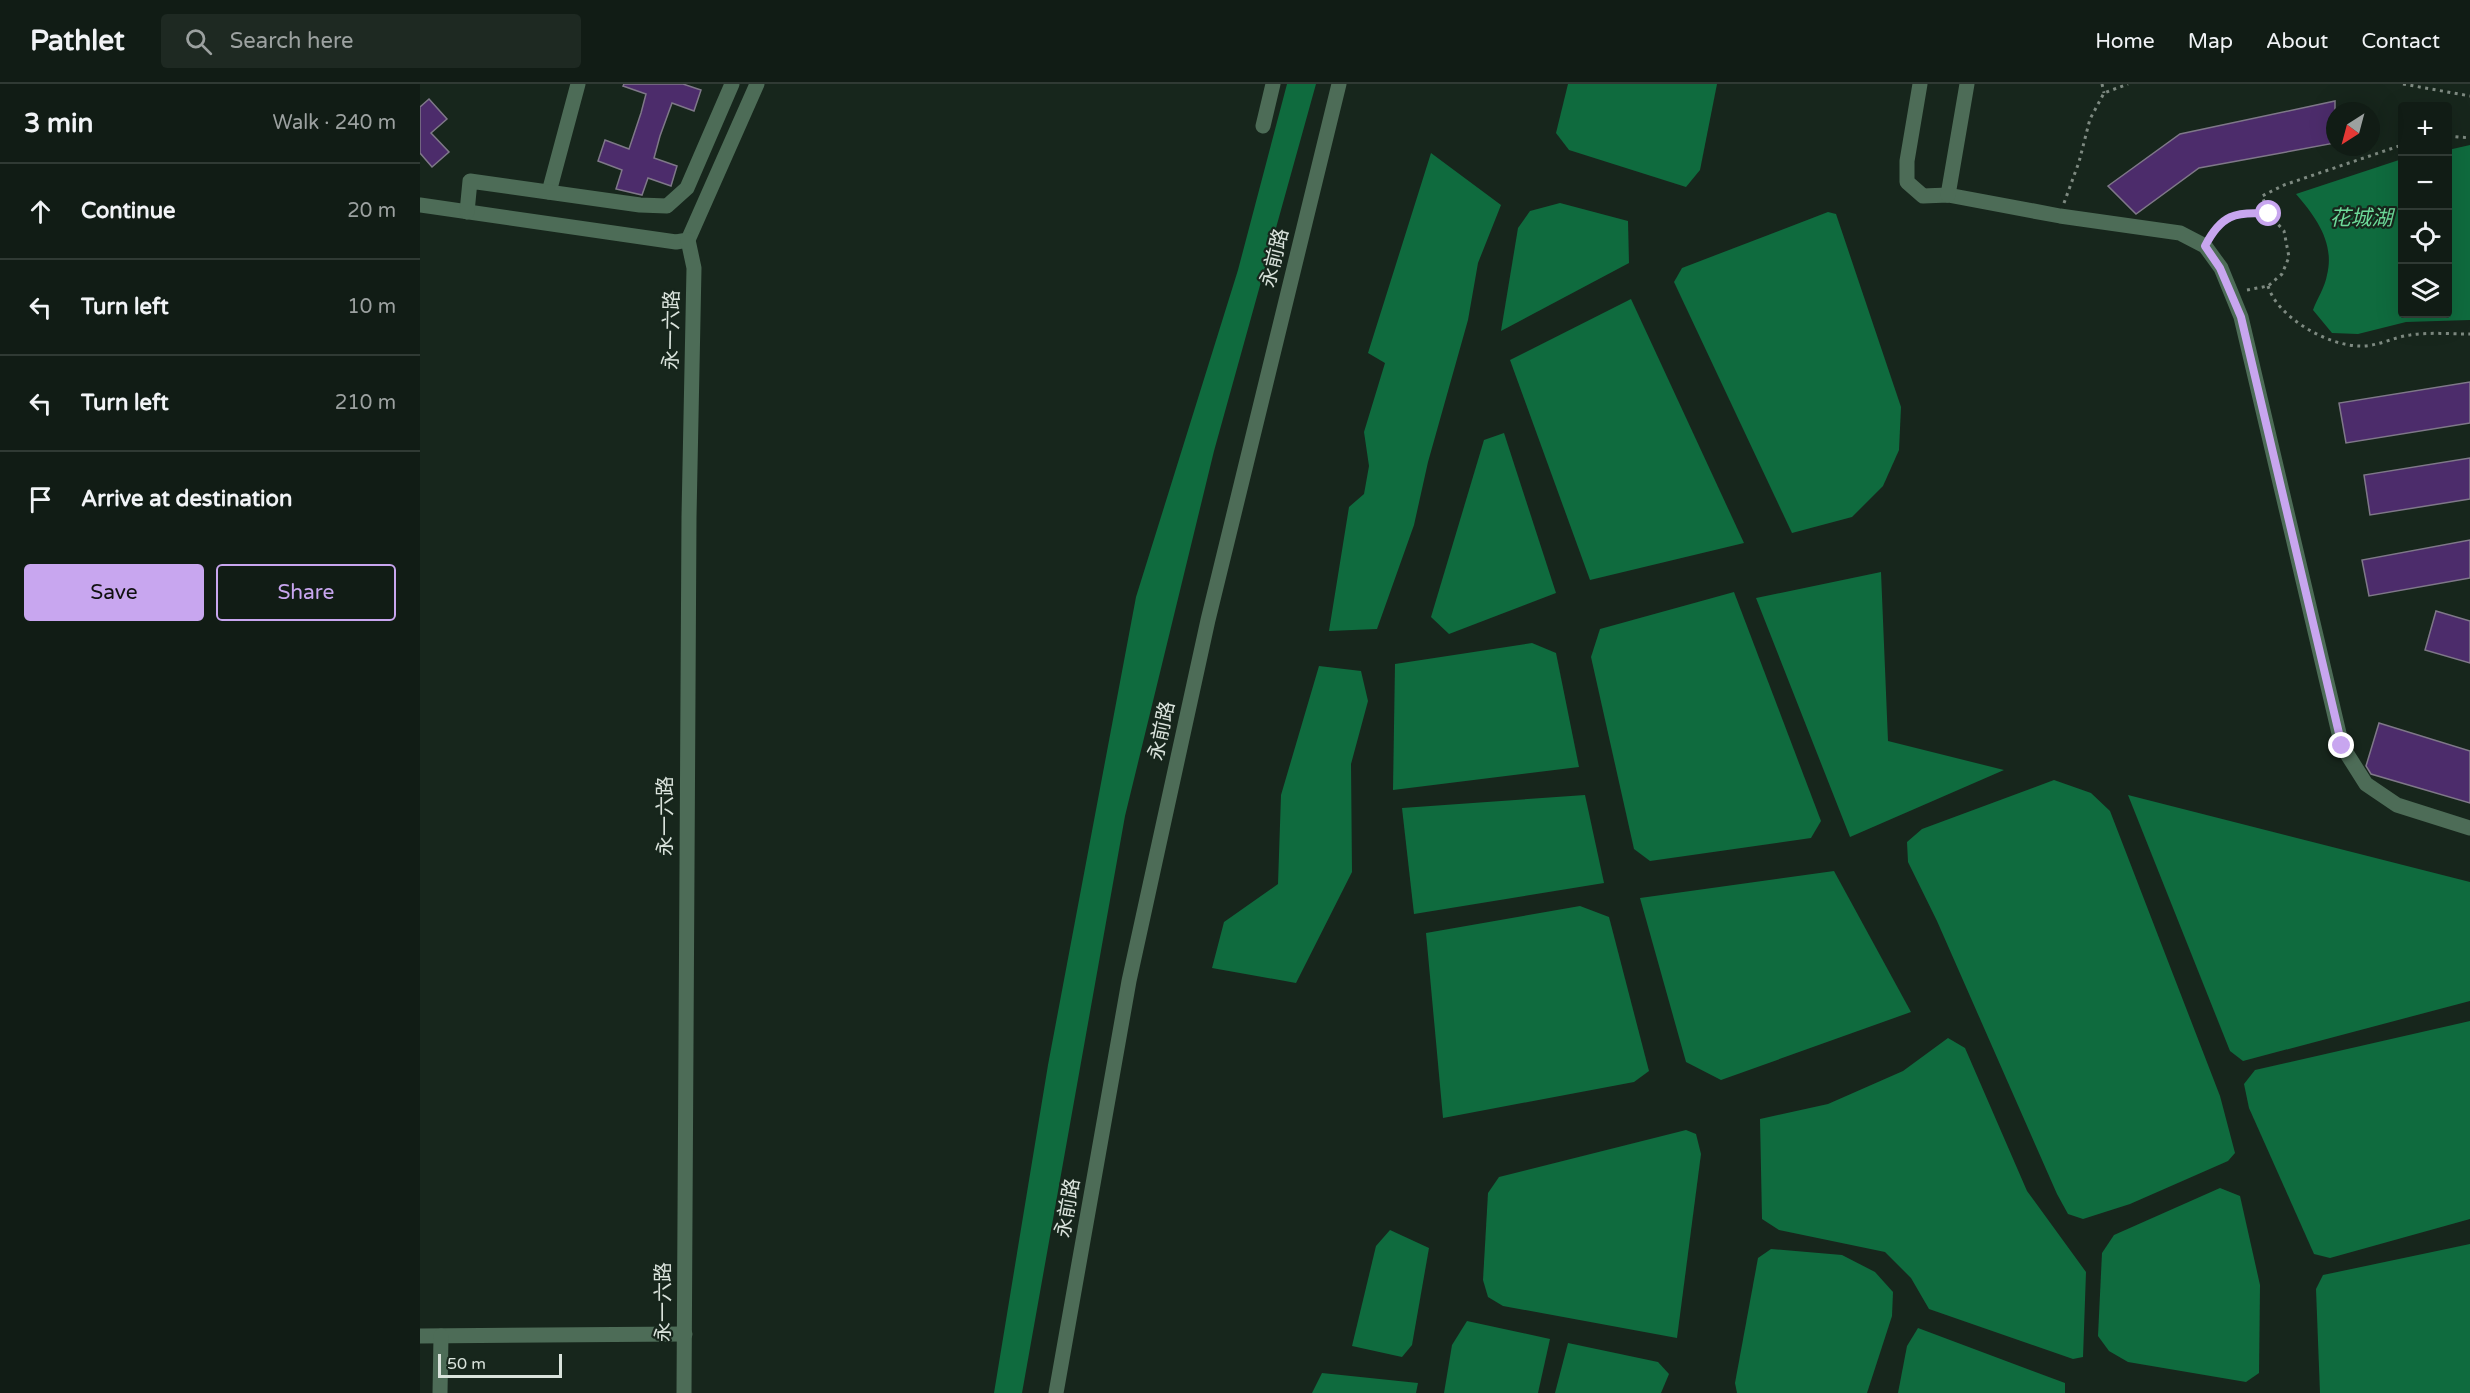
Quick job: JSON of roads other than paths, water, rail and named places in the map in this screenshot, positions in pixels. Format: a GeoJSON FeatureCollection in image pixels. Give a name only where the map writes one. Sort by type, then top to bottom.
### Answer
{"type":"FeatureCollection","features":[{"type":"Feature","properties":{"kind":"street"},"geometry":{"type":"LineString","coordinates":[[549,192],[578,84]]}},
{"type":"Feature","properties":{"kind":"street"},"geometry":{"type":"LineString","coordinates":[[467,212],[470,180],[640,205],[667,206],[687,188],[732,84]]}},
{"type":"Feature","properties":{"kind":"street"},"geometry":{"type":"LineString","coordinates":[[420,205],[676,242],[688,240],[757,84]]}},
{"type":"Feature","properties":{"kind":"street"},"geometry":{"type":"LineString","coordinates":[[1263,126],[1274,84]]}},
{"type":"Feature","properties":{"kind":"street","name":"永前路"},"geometry":{"type":"LineString","coordinates":[[1056,1393],[1129,981],[1208,620],[1339,84]]}},
{"type":"Feature","properties":{"kind":"street"},"geometry":{"type":"LineString","coordinates":[[1920,84],[1907,160],[1907,182],[1923,196],[1948,195],[2060,216],[2180,233],[2205,246],[2220,268],[2241,317],[2342,746],[2366,784],[2397,805],[2470,828]]}},
{"type":"Feature","properties":{"kind":"street"},"geometry":{"type":"LineString","coordinates":[[1948,195],[1967,84]]}},
{"type":"Feature","properties":{"kind":"street","name":"永一六路"},"geometry":{"type":"LineString","coordinates":[[684,1393],[689,529],[694,268],[688,240]]}},
{"type":"Feature","properties":{"kind":"street"},"geometry":{"type":"LineString","coordinates":[[420,1336],[685,1334]]}},
{"type":"Feature","properties":{"kind":"street"},"geometry":{"type":"LineString","coordinates":[[440,1393],[441,1336]]}},
{"type":"Feature","properties":{"kind":"water"},"geometry":{"type":"Polygon","coordinates":[[[1287,84],[1316,84],[1214,451],[1125,816],[1022,1393],[994,1393],[1048,1065],[1136,597],[1238,270],[1287,84]]]}},
{"type":"Feature","properties":{"kind":"water"},"geometry":{"type":"Polygon","coordinates":[[[1568,84],[1717,84],[1700,170],[1686,187],[1569,150],[1556,133],[1568,84]]]}},
{"type":"Feature","properties":{"kind":"water","name":"花城湖"},"geometry":{"type":"Polygon","coordinates":[[[2470,145],[2470,320],[2406,322],[2358,334],[2332,333],[2313,310],[2327,275],[2329,263],[2326,241],[2317,221],[2296,194],[2398,160],[2398,318],[2452,318],[2452,149],[2470,145]]]}},
{"type":"Feature","properties":{"kind":"water"},"geometry":{"type":"Polygon","coordinates":[[[1431,153],[1501,205],[1478,263],[1468,320],[1428,462],[1414,525],[1377,629],[1329,631],[1349,507],[1364,494],[1369,466],[1364,432],[1385,363],[1368,353],[1431,153]]]}},
{"type":"Feature","properties":{"kind":"water"},"geometry":{"type":"Polygon","coordinates":[[[1560,203],[1628,221],[1629,263],[1501,331],[1518,228],[1530,211],[1560,203]]]}},
{"type":"Feature","properties":{"kind":"water"},"geometry":{"type":"Polygon","coordinates":[[[1828,212],[1836,214],[1901,407],[1899,450],[1883,486],[1852,517],[1792,533],[1674,282],[1682,268],[1828,212]]]}},
{"type":"Feature","properties":{"kind":"water"},"geometry":{"type":"Polygon","coordinates":[[[1631,299],[1744,543],[1590,580],[1510,360],[1631,299]]]}},
{"type":"Feature","properties":{"kind":"water"},"geometry":{"type":"Polygon","coordinates":[[[1504,433],[1556,593],[1449,634],[1431,617],[1484,440],[1504,433]]]}},
{"type":"Feature","properties":{"kind":"water"},"geometry":{"type":"Polygon","coordinates":[[[1881,572],[1888,741],[2004,770],[1850,837],[1756,598],[1881,572]]]}},
{"type":"Feature","properties":{"kind":"water"},"geometry":{"type":"Polygon","coordinates":[[[1734,592],[1821,821],[1811,838],[1650,861],[1634,849],[1591,657],[1600,629],[1734,592]]]}},
{"type":"Feature","properties":{"kind":"water"},"geometry":{"type":"Polygon","coordinates":[[[1532,643],[1556,653],[1579,767],[1393,790],[1395,664],[1532,643]]]}},
{"type":"Feature","properties":{"kind":"water"},"geometry":{"type":"Polygon","coordinates":[[[1319,666],[1361,671],[1368,701],[1351,764],[1352,872],[1296,983],[1212,968],[1224,922],[1278,884],[1281,795],[1319,666]]]}},
{"type":"Feature","properties":{"kind":"water"},"geometry":{"type":"Polygon","coordinates":[[[2054,780],[2091,793],[2110,811],[2220,1096],[2235,1153],[2228,1161],[2130,1204],[2083,1219],[2068,1214],[2057,1194],[1937,921],[1908,862],[1907,842],[1922,829],[2054,780]]]}},
{"type":"Feature","properties":{"kind":"water"},"geometry":{"type":"Polygon","coordinates":[[[1585,795],[1604,883],[1414,914],[1402,808],[1585,795]]]}},
{"type":"Feature","properties":{"kind":"water"},"geometry":{"type":"Polygon","coordinates":[[[2128,795],[2470,882],[2470,1001],[2243,1061],[2230,1051],[2128,795]]]}},
{"type":"Feature","properties":{"kind":"water"},"geometry":{"type":"Polygon","coordinates":[[[1834,871],[1911,1012],[1721,1080],[1686,1062],[1640,898],[1834,871]]]}},
{"type":"Feature","properties":{"kind":"water"},"geometry":{"type":"Polygon","coordinates":[[[1580,906],[1609,917],[1649,1071],[1634,1082],[1443,1118],[1426,933],[1580,906]]]}},
{"type":"Feature","properties":{"kind":"water"},"geometry":{"type":"Polygon","coordinates":[[[2470,1021],[2470,1219],[2330,1258],[2314,1254],[2249,1108],[2244,1084],[2255,1070],[2470,1021]]]}},
{"type":"Feature","properties":{"kind":"water"},"geometry":{"type":"Polygon","coordinates":[[[1948,1038],[1965,1048],[2027,1191],[2086,1272],[2083,1357],[2073,1359],[1929,1309],[1911,1278],[1885,1252],[1779,1230],[1762,1219],[1760,1119],[1828,1104],[1903,1071],[1948,1038]]]}},
{"type":"Feature","properties":{"kind":"water"},"geometry":{"type":"Polygon","coordinates":[[[1686,1130],[1696,1134],[1701,1154],[1677,1338],[1503,1306],[1488,1297],[1483,1280],[1488,1193],[1499,1177],[1686,1130]]]}},
{"type":"Feature","properties":{"kind":"water"},"geometry":{"type":"Polygon","coordinates":[[[2220,1188],[2240,1196],[2260,1285],[2259,1373],[2246,1382],[2128,1362],[2109,1351],[2098,1336],[2102,1253],[2114,1235],[2220,1188]]]}},
{"type":"Feature","properties":{"kind":"water"},"geometry":{"type":"Polygon","coordinates":[[[1390,1230],[1429,1248],[1412,1345],[1402,1357],[1352,1346],[1376,1246],[1390,1230]]]}},
{"type":"Feature","properties":{"kind":"water"},"geometry":{"type":"Polygon","coordinates":[[[2470,1244],[2470,1393],[2320,1393],[2316,1289],[2323,1275],[2470,1244]]]}},
{"type":"Feature","properties":{"kind":"water"},"geometry":{"type":"Polygon","coordinates":[[[1771,1249],[1842,1255],[1875,1272],[1893,1292],[1892,1316],[1867,1393],[1737,1393],[1735,1383],[1758,1258],[1771,1249]]]}},
{"type":"Feature","properties":{"kind":"water"},"geometry":{"type":"Polygon","coordinates":[[[1467,1321],[1550,1339],[1538,1393],[1444,1393],[1452,1345],[1467,1321]]]}},
{"type":"Feature","properties":{"kind":"water"},"geometry":{"type":"Polygon","coordinates":[[[1918,1328],[2065,1383],[2065,1393],[1898,1393],[1907,1346],[1918,1328]]]}},
{"type":"Feature","properties":{"kind":"water"},"geometry":{"type":"Polygon","coordinates":[[[1568,1343],[1658,1362],[1669,1374],[1661,1393],[1555,1393],[1568,1343]]]}},
{"type":"Feature","properties":{"kind":"water"},"geometry":{"type":"Polygon","coordinates":[[[1322,1373],[1418,1383],[1416,1393],[1312,1393],[1322,1373]]]}}]}
